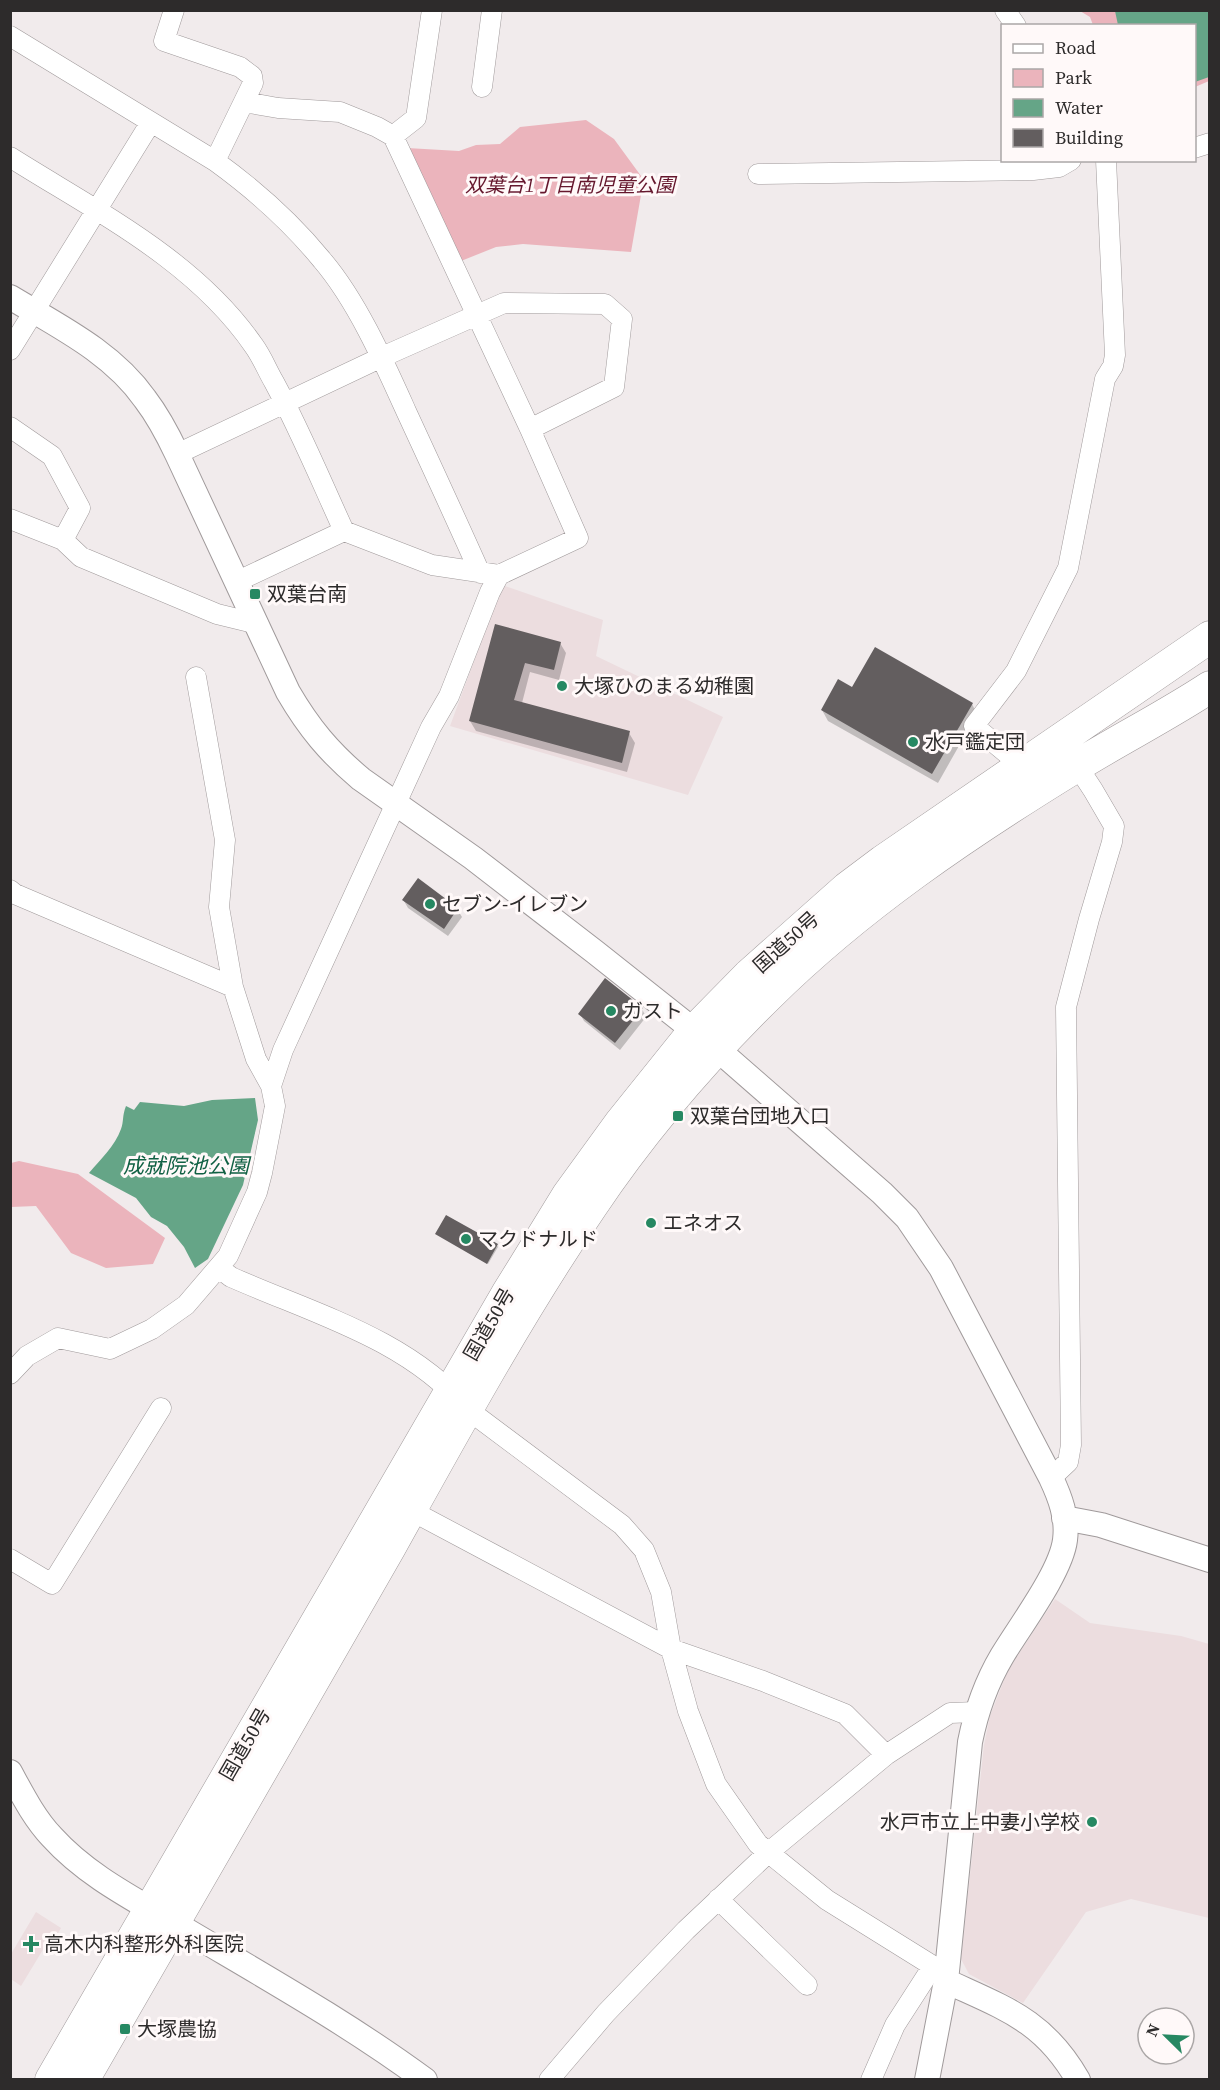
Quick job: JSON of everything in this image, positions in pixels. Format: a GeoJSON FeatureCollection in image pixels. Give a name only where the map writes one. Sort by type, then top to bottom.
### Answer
{"type":"FeatureCollection","features":[{"type":"Feature","properties":{"kind":"highway"},"geometry":{"type":"LineString","coordinates":[[1098,713],[1157,654],[1209,616]]}},
{"type":"Feature","properties":{"kind":"highway"},"geometry":{"type":"LineString","coordinates":[[1098,713],[1209,637]]}},
{"type":"Feature","properties":{"kind":"highway"},"geometry":{"type":"LineString","coordinates":[[1119,741],[1209,674]]}},
{"type":"Feature","properties":{"kind":"highway"},"geometry":{"type":"LineString","coordinates":[[1119,741],[1209,687]]}},
{"type":"Feature","properties":{"kind":"highway","name":"国道50号"},"geometry":{"type":"LineString","coordinates":[[705,1040],[770,994],[865,910],[1069,753],[1098,713]]}},
{"type":"Feature","properties":{"kind":"highway","name":"国道50号"},"geometry":{"type":"LineString","coordinates":[[85,2078],[162,1915],[459,1399],[643,1135],[705,1040],[765,959],[847,888],[1022,765],[1119,741]]}},
{"type":"Feature","properties":{"kind":"highway","name":"国道50号"},"geometry":{"type":"LineString","coordinates":[[51,2079],[274,1750],[410,1510],[459,1399]]}},
{"type":"Feature","properties":{"kind":"street"},"geometry":{"type":"LineString","coordinates":[[174,10],[164,41],[240,67],[252,75],[253,83],[215,161]]}},
{"type":"Feature","properties":{"kind":"street"},"geometry":{"type":"LineString","coordinates":[[393,136],[416,118],[432,10]]}},
{"type":"Feature","properties":{"kind":"street"},"geometry":{"type":"LineString","coordinates":[[482,87],[492,10]]}},
{"type":"Feature","properties":{"kind":"street"},"geometry":{"type":"LineString","coordinates":[[1005,10],[1015,24]]}},
{"type":"Feature","properties":{"kind":"street"},"geometry":{"type":"LineString","coordinates":[[10,36],[215,161],[244,182],[279,213],[323,260],[340,284],[382,357],[489,574],[490,592],[448,696],[431,727],[283,1050],[271,1086]]}},
{"type":"Feature","properties":{"kind":"street"},"geometry":{"type":"LineString","coordinates":[[10,157],[180,265],[207,290],[255,346],[285,403],[344,531],[432,565],[489,574],[578,538],[530,429],[393,136],[340,112],[278,108],[244,102]]}},
{"type":"Feature","properties":{"kind":"street"},"geometry":{"type":"LineString","coordinates":[[10,350],[151,122]]}},
{"type":"Feature","properties":{"kind":"street"},"geometry":{"type":"LineString","coordinates":[[758,174],[1033,170],[1059,167],[1068,162]]}},
{"type":"Feature","properties":{"kind":"street"},"geometry":{"type":"LineString","coordinates":[[1022,765],[974,726],[1016,671],[1068,568],[1105,379],[1113,366],[1115,355],[1106,162]]}},
{"type":"Feature","properties":{"kind":"street"},"geometry":{"type":"LineString","coordinates":[[10,297],[89,346],[128,378],[144,397],[160,421],[177,454],[288,692],[304,719],[337,759],[361,779],[538,907],[705,1040],[882,1193],[907,1218],[941,1268],[1051,1478],[1060,1497],[1064,1518],[1065,1539],[1060,1558],[1000,1659],[976,1712],[970,1742],[927,2079]]}},
{"type":"Feature","properties":{"kind":"street"},"geometry":{"type":"LineString","coordinates":[[177,454],[382,357],[504,303],[604,304],[622,319],[614,387],[530,429]]}},
{"type":"Feature","properties":{"kind":"street"},"geometry":{"type":"LineString","coordinates":[[10,428],[52,456],[80,508],[63,540]]}},
{"type":"Feature","properties":{"kind":"street"},"geometry":{"type":"LineString","coordinates":[[10,519],[63,540],[81,557],[217,614],[258,624]]}},
{"type":"Feature","properties":{"kind":"street"},"geometry":{"type":"LineString","coordinates":[[238,581],[344,531]]}},
{"type":"Feature","properties":{"kind":"street"},"geometry":{"type":"LineString","coordinates":[[10,1374],[27,1356],[58,1338],[110,1349],[152,1329],[186,1305],[228,1256],[257,1192],[275,1106],[271,1086],[256,1059],[233,987],[219,907],[225,840],[196,677]]}},
{"type":"Feature","properties":{"kind":"street"},"geometry":{"type":"LineString","coordinates":[[1051,1478],[1068,1462],[1071,1445],[1066,1007],[1112,842],[1113,826],[1069,753]]}},
{"type":"Feature","properties":{"kind":"street"},"geometry":{"type":"LineString","coordinates":[[10,890],[233,987]]}},
{"type":"Feature","properties":{"kind":"street"},"geometry":{"type":"LineString","coordinates":[[219,1268],[231,1277],[373,1336],[398,1351],[622,1525],[644,1550],[661,1592],[671,1649],[688,1711],[716,1784],[758,1844],[827,1899],[1036,2027],[1055,2046],[1078,2079]]}},
{"type":"Feature","properties":{"kind":"street"},"geometry":{"type":"LineString","coordinates":[[10,1559],[52,1584],[161,1407]]}},
{"type":"Feature","properties":{"kind":"street"},"geometry":{"type":"LineString","coordinates":[[410,1510],[671,1649],[763,1681],[845,1714],[886,1755]]}},
{"type":"Feature","properties":{"kind":"street"},"geometry":{"type":"LineString","coordinates":[[1064,1518],[1101,1525],[1209,1560]]}},
{"type":"Feature","properties":{"kind":"street"},"geometry":{"type":"LineString","coordinates":[[549,2079],[606,2013],[718,1899],[769,1852],[886,1755],[950,1713],[976,1712]]}},
{"type":"Feature","properties":{"kind":"street"},"geometry":{"type":"LineString","coordinates":[[10,1772],[30,1808],[50,1836],[103,1881],[344,2024],[425,2079]]}},
{"type":"Feature","properties":{"kind":"street"},"geometry":{"type":"LineString","coordinates":[[718,1899],[807,1985]]}},
{"type":"Feature","properties":{"kind":"street"},"geometry":{"type":"LineString","coordinates":[[871,2079],[895,2025],[942,1971]]}},
{"type":"Feature","properties":{"kind":"shaded area","name":"大塚ひのまる幼稚園"},"geometry":{"type":"Polygon","coordinates":[[[502,585],[603,620],[596,656],[723,717],[688,795],[450,726],[502,585]]]}},
{"type":"Feature","properties":{"kind":"shaded area","name":"水戸市立上中妻小学校"},"geometry":{"type":"Polygon","coordinates":[[[1055,1599],[1090,1623],[1181,1636],[1209,1644],[1209,1918],[1131,1899],[1086,1912],[1023,2003],[969,1974],[961,1959],[984,1745],[990,1716],[1008,1670],[1055,1599]]]}},
{"type":"Feature","properties":{"kind":"shaded area","name":"高木内科整形外科医院"},"geometry":{"type":"Polygon","coordinates":[[[36,1912],[61,1928],[57,1935],[53,1933],[21,1986],[11,1979],[11,1954],[36,1912]]]}},
{"type":"Feature","properties":{"kind":"green space"},"geometry":{"type":"Polygon","coordinates":[[[1080,11],[1209,11],[1209,81],[1196,87],[1196,24],[1093,24],[1090,17],[1080,11]]]}},
{"type":"Feature","properties":{"kind":"green space","name":"双葉台1丁目南児童公園"},"geometry":{"type":"Polygon","coordinates":[[[586,120],[614,139],[652,191],[641,195],[631,252],[523,244],[496,247],[461,261],[407,148],[459,151],[476,145],[500,144],[520,127],[586,120]]]}},
{"type":"Feature","properties":{"kind":"green space"},"geometry":{"type":"Polygon","coordinates":[[[19,1161],[78,1174],[165,1238],[153,1264],[106,1268],[71,1253],[36,1206],[11,1207],[11,1163],[19,1161]]]}},
{"type":"Feature","properties":{"kind":"water"},"geometry":{"type":"Polygon","coordinates":[[[1115,11],[1209,11],[1209,77],[1196,82],[1196,24],[1118,24],[1115,11]]]}},
{"type":"Feature","properties":{"kind":"water","name":"成就院池公園"},"geometry":{"type":"Polygon","coordinates":[[[255,1098],[258,1120],[243,1185],[208,1259],[195,1268],[184,1247],[167,1226],[151,1217],[136,1198],[89,1173],[115,1141],[122,1126],[126,1106],[134,1110],[140,1102],[184,1106],[212,1100],[255,1098]]]}},
{"type":"Feature","properties":{"kind":"building"},"geometry":{"type":"Polygon","coordinates":[[[495,624],[561,642],[554,670],[525,663],[514,700],[630,731],[622,763],[469,721],[495,624]]]}},
{"type":"Feature","properties":{"kind":"building","name":"水戸鑑定団"},"geometry":{"type":"Polygon","coordinates":[[[875,647],[973,703],[932,774],[821,710],[838,679],[852,687],[875,647]]]}},
{"type":"Feature","properties":{"kind":"building","name":"セブン-イレブン"},"geometry":{"type":"Polygon","coordinates":[[[418,878],[458,908],[444,929],[402,900],[418,878]]]}},
{"type":"Feature","properties":{"kind":"building","name":"ガスト"},"geometry":{"type":"Polygon","coordinates":[[[605,978],[643,1008],[615,1043],[578,1014],[605,978]]]}},
{"type":"Feature","properties":{"kind":"building","name":"マクドナルド"},"geometry":{"type":"Polygon","coordinates":[[[446,1215],[498,1244],[487,1264],[435,1234],[446,1215]]]}},
{"type":"Feature","properties":{"kind":"place","name":"双葉台南"},"geometry":{"type":"Point","coordinates":[255,594]}},
{"type":"Feature","properties":{"kind":"place","name":"大塚ひのまる幼稚園"},"geometry":{"type":"Point","coordinates":[562,686]}},
{"type":"Feature","properties":{"kind":"place","name":"水戸鑑定団"},"geometry":{"type":"Point","coordinates":[913,742]}},
{"type":"Feature","properties":{"kind":"place","name":"セブン-イレブン"},"geometry":{"type":"Point","coordinates":[430,904]}},
{"type":"Feature","properties":{"kind":"place","name":"ガスト"},"geometry":{"type":"Point","coordinates":[611,1011]}},
{"type":"Feature","properties":{"kind":"place","name":"双葉台団地入口"},"geometry":{"type":"Point","coordinates":[678,1116]}},
{"type":"Feature","properties":{"kind":"place","name":"エネオス"},"geometry":{"type":"Point","coordinates":[651,1223]}},
{"type":"Feature","properties":{"kind":"place","name":"マクドナルド"},"geometry":{"type":"Point","coordinates":[466,1239]}},
{"type":"Feature","properties":{"kind":"place","name":"水戸市立上中妻小学校"},"geometry":{"type":"Point","coordinates":[1092,1822]}},
{"type":"Feature","properties":{"kind":"place","name":"高木内科整形外科医院"},"geometry":{"type":"Point","coordinates":[31,1944]}},
{"type":"Feature","properties":{"kind":"place","name":"大塚農協"},"geometry":{"type":"Point","coordinates":[125,2029]}}]}
